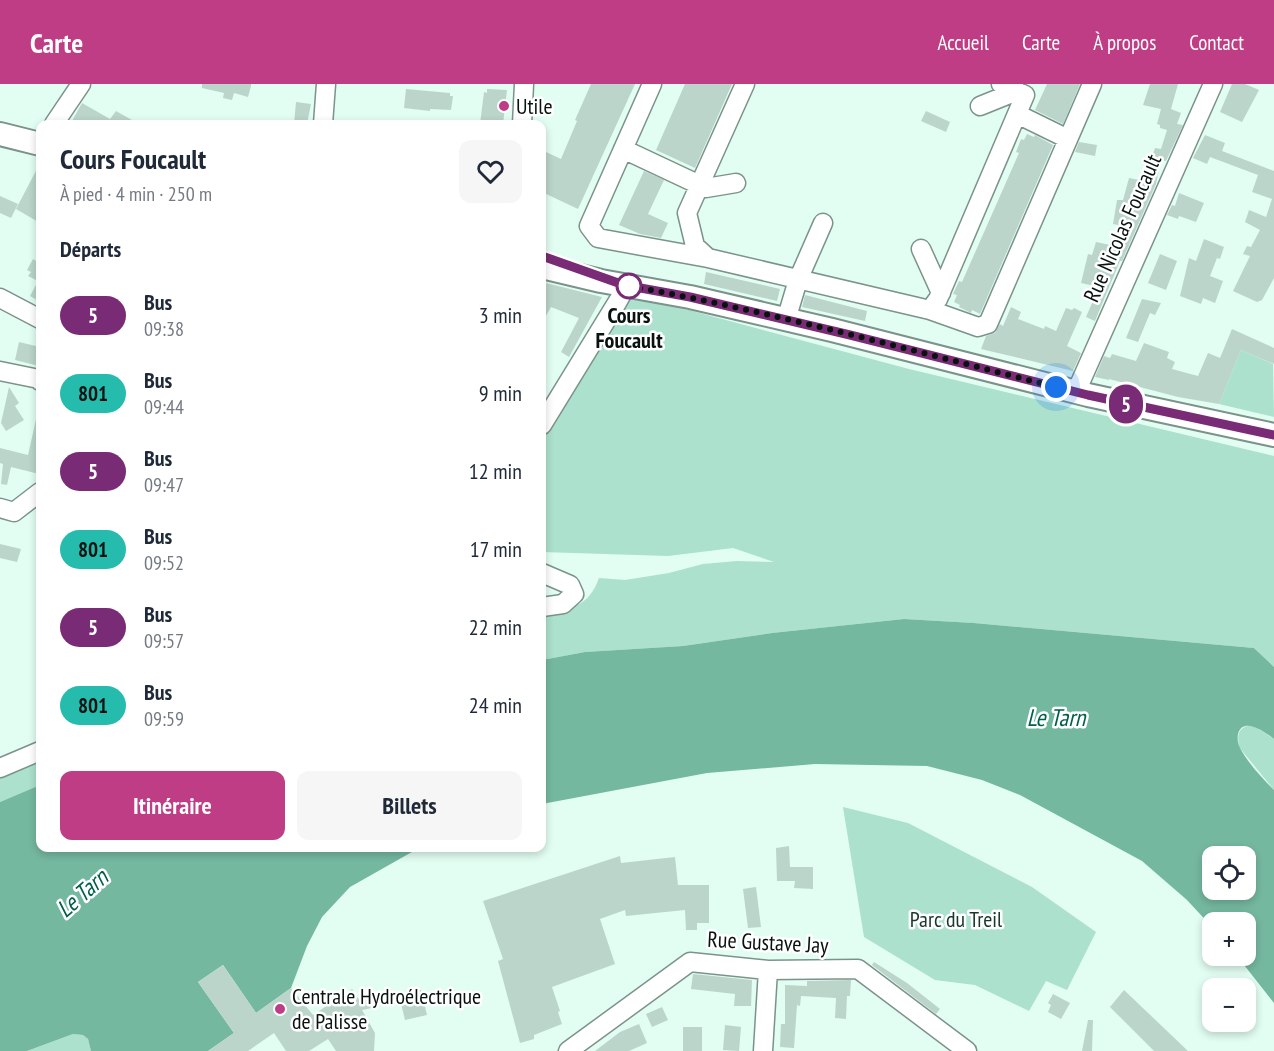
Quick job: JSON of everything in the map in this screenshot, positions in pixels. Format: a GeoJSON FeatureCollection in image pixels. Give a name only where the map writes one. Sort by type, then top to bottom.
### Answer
{"type":"FeatureCollection","features":[{"type":"Feature","properties":{"kind":"main road"},"geometry":{"type":"LineString","coordinates":[[0,134],[36,143]]}},
{"type":"Feature","properties":{"kind":"main road"},"geometry":{"type":"LineString","coordinates":[[546,257],[624,285]]}},
{"type":"Feature","properties":{"kind":"main road"},"geometry":{"type":"LineString","coordinates":[[546,268],[690,297],[1076,392],[1274,435]]}},
{"type":"Feature","properties":{"kind":"street"},"geometry":{"type":"LineString","coordinates":[[57,120],[81,84]]}},
{"type":"Feature","properties":{"kind":"street"},"geometry":{"type":"LineString","coordinates":[[322,120],[326,84]]}},
{"type":"Feature","properties":{"kind":"street"},"geometry":{"type":"LineString","coordinates":[[522,120],[524,84]]}},
{"type":"Feature","properties":{"kind":"street"},"geometry":{"type":"LineString","coordinates":[[652,84],[589,226],[598,238],[708,258],[798,279],[930,310],[978,327],[988,324],[1092,84]]}},
{"type":"Feature","properties":{"kind":"street"},"geometry":{"type":"LineString","coordinates":[[708,258],[694,246],[687,213],[745,84]]}},
{"type":"Feature","properties":{"kind":"street","name":"Rue Nicolas Foucault"},"geometry":{"type":"LineString","coordinates":[[1076,392],[1213,84]]}},
{"type":"Feature","properties":{"kind":"street"},"geometry":{"type":"LineString","coordinates":[[930,310],[941,293],[1017,114],[1018,88],[980,106]]}},
{"type":"Feature","properties":{"kind":"street"},"geometry":{"type":"LineString","coordinates":[[1017,114],[1068,140]]}},
{"type":"Feature","properties":{"kind":"street"},"geometry":{"type":"LineString","coordinates":[[623,149],[706,188],[736,183]]}},
{"type":"Feature","properties":{"kind":"street"},"geometry":{"type":"LineString","coordinates":[[786,320],[798,279],[823,223]]}},
{"type":"Feature","properties":{"kind":"street"},"geometry":{"type":"LineString","coordinates":[[921,249],[941,293]]}},
{"type":"Feature","properties":{"kind":"street"},"geometry":{"type":"LineString","coordinates":[[546,418],[618,301],[624,285]]}},
{"type":"Feature","properties":{"kind":"street"},"geometry":{"type":"LineString","coordinates":[[0,298],[36,318]]}},
{"type":"Feature","properties":{"kind":"street"},"geometry":{"type":"LineString","coordinates":[[0,371],[36,378]]}},
{"type":"Feature","properties":{"kind":"street"},"geometry":{"type":"LineString","coordinates":[[0,508],[14,512],[36,495]]}},
{"type":"Feature","properties":{"kind":"street"},"geometry":{"type":"LineString","coordinates":[[546,575],[570,585],[574,594],[563,604],[546,606]]}},
{"type":"Feature","properties":{"kind":"street"},"geometry":{"type":"LineString","coordinates":[[0,768],[36,753]]}},
{"type":"Feature","properties":{"kind":"street","name":"Rue Gustave Jay"},"geometry":{"type":"LineString","coordinates":[[568,1051],[690,962],[768,970],[858,969],[967,1051]]}},
{"type":"Feature","properties":{"kind":"street"},"geometry":{"type":"LineString","coordinates":[[763,1051],[768,970]]}},
{"type":"Feature","properties":{"kind":"green space","name":"Cours Foucault"},"geometry":{"type":"Polygon","coordinates":[[[629,294],[909,369],[1274,456],[1274,667],[1254,648],[904,619],[772,633],[683,646],[585,652],[546,659],[546,615],[584,601],[595,588],[599,578],[625,580],[669,573],[703,564],[737,561],[774,562],[733,548],[668,556],[546,552],[546,431],[629,294]]]}},
{"type":"Feature","properties":{"kind":"green space"},"geometry":{"type":"Polygon","coordinates":[[[1241,350],[1273,364],[1274,417],[1219,404],[1241,350]]]}},
{"type":"Feature","properties":{"kind":"green space"},"geometry":{"type":"Polygon","coordinates":[[[1250,725],[1274,739],[1274,790],[1239,747],[1239,733],[1250,725]]]}},
{"type":"Feature","properties":{"kind":"green space"},"geometry":{"type":"Polygon","coordinates":[[[36,753],[36,787],[0,802],[0,768],[36,753]]]}},
{"type":"Feature","properties":{"kind":"green space","name":"Parc du Treil"},"geometry":{"type":"Polygon","coordinates":[[[843,807],[908,823],[1032,887],[1096,932],[1067,990],[1046,981],[1029,1011],[975,985],[935,980],[864,937],[843,807]]]}},
{"type":"Feature","properties":{"kind":"green space"},"geometry":{"type":"Polygon","coordinates":[[[73,1034],[83,1035],[88,1039],[91,1051],[27,1051],[73,1034]]]}},
{"type":"Feature","properties":{"kind":"water","name":"Le Tarn"},"geometry":{"type":"Polygon","coordinates":[[[904,619],[1254,648],[1274,667],[1274,739],[1254,727],[1244,726],[1238,734],[1238,740],[1247,759],[1274,790],[1274,1003],[1245,966],[1256,966],[1256,912],[1202,912],[1202,916],[1142,861],[1020,795],[982,780],[927,766],[815,764],[707,773],[546,803],[546,659],[585,652],[683,646],[772,633],[904,619]]]}},
{"type":"Feature","properties":{"kind":"water","name":"Le Tarn"},"geometry":{"type":"Polygon","coordinates":[[[36,787],[36,852],[412,852],[350,887],[322,917],[307,946],[291,988],[256,1013],[223,965],[198,982],[234,1033],[208,1051],[91,1051],[88,1039],[83,1035],[73,1034],[27,1051],[0,1051],[0,802],[36,787]]]}},
{"type":"Feature","properties":{"kind":"building"},"geometry":{"type":"Polygon","coordinates":[[[202,84],[251,84],[251,86],[248,97],[234,93],[232,100],[223,98],[224,93],[202,88],[202,84]]]}},
{"type":"Feature","properties":{"kind":"building"},"geometry":{"type":"Polygon","coordinates":[[[591,84],[635,84],[578,209],[546,194],[546,152],[561,159],[577,121],[575,120],[591,84]]]}},
{"type":"Feature","properties":{"kind":"building"},"geometry":{"type":"Polygon","coordinates":[[[685,84],[732,84],[695,168],[656,150],[685,84]]]}},
{"type":"Feature","properties":{"kind":"building"},"geometry":{"type":"Polygon","coordinates":[[[1047,84],[1080,84],[1063,124],[1035,110],[1047,84]]]}},
{"type":"Feature","properties":{"kind":"building"},"geometry":{"type":"Polygon","coordinates":[[[1150,84],[1178,84],[1171,109],[1181,113],[1177,124],[1183,125],[1166,161],[1161,160],[1156,184],[1095,321],[1086,317],[1099,287],[1081,283],[1088,254],[1092,255],[1096,242],[1110,245],[1118,225],[1113,224],[1117,200],[1123,200],[1129,178],[1144,181],[1148,159],[1151,160],[1155,148],[1161,149],[1167,130],[1160,128],[1157,124],[1161,109],[1143,105],[1150,84]]]}},
{"type":"Feature","properties":{"kind":"building"},"geometry":{"type":"Polygon","coordinates":[[[1232,84],[1245,84],[1259,90],[1242,122],[1220,112],[1232,84]]]}},
{"type":"Feature","properties":{"kind":"building"},"geometry":{"type":"Polygon","coordinates":[[[406,89],[450,93],[450,96],[453,96],[451,110],[430,109],[430,111],[404,108],[406,89]]]}},
{"type":"Feature","properties":{"kind":"building"},"geometry":{"type":"Polygon","coordinates":[[[487,89],[507,90],[503,120],[480,120],[484,92],[487,93],[487,89]]]}},
{"type":"Feature","properties":{"kind":"building"},"geometry":{"type":"Polygon","coordinates":[[[296,102],[311,104],[308,120],[294,120],[296,102]]]}},
{"type":"Feature","properties":{"kind":"building"},"geometry":{"type":"Polygon","coordinates":[[[82,103],[110,119],[116,111],[132,120],[73,120],[82,103]]]}},
{"type":"Feature","properties":{"kind":"building"},"geometry":{"type":"Polygon","coordinates":[[[926,111],[950,122],[946,132],[921,121],[926,111]]]}},
{"type":"Feature","properties":{"kind":"building"},"geometry":{"type":"Polygon","coordinates":[[[1027,134],[1034,137],[1035,135],[1053,145],[980,314],[972,310],[971,313],[954,302],[957,295],[953,294],[959,281],[962,282],[1019,153],[1016,152],[1021,139],[1024,140],[1027,134]]]}},
{"type":"Feature","properties":{"kind":"building"},"geometry":{"type":"Polygon","coordinates":[[[1205,135],[1225,143],[1222,151],[1274,171],[1274,278],[1262,300],[1257,302],[1233,291],[1250,256],[1243,254],[1247,246],[1251,247],[1260,230],[1245,222],[1249,210],[1266,217],[1272,199],[1252,192],[1258,175],[1210,157],[1207,164],[1193,158],[1205,135]]]}},
{"type":"Feature","properties":{"kind":"building"},"geometry":{"type":"Polygon","coordinates":[[[1079,142],[1097,145],[1095,156],[1075,152],[1079,142]]]}},
{"type":"Feature","properties":{"kind":"building"},"geometry":{"type":"Polygon","coordinates":[[[36,171],[36,221],[16,209],[36,171]]]}},
{"type":"Feature","properties":{"kind":"building"},"geometry":{"type":"Polygon","coordinates":[[[644,171],[664,180],[648,214],[668,223],[661,238],[640,234],[619,225],[644,171]]]}},
{"type":"Feature","properties":{"kind":"building"},"geometry":{"type":"Polygon","coordinates":[[[1179,193],[1204,203],[1196,222],[1179,216],[1178,219],[1167,215],[1172,205],[1175,206],[1179,193]]]}},
{"type":"Feature","properties":{"kind":"building"},"geometry":{"type":"Polygon","coordinates":[[[0,196],[18,204],[11,218],[0,213],[0,196]]]}},
{"type":"Feature","properties":{"kind":"building"},"geometry":{"type":"Polygon","coordinates":[[[1204,239],[1224,247],[1210,276],[1223,281],[1215,303],[1203,298],[1201,304],[1180,296],[1189,258],[1196,261],[1204,239]]]}},
{"type":"Feature","properties":{"kind":"building"},"geometry":{"type":"Polygon","coordinates":[[[1160,254],[1177,261],[1166,290],[1148,283],[1160,254]]]}},
{"type":"Feature","properties":{"kind":"building"},"geometry":{"type":"Polygon","coordinates":[[[33,259],[36,261],[36,280],[28,276],[31,272],[27,270],[33,259]]]}},
{"type":"Feature","properties":{"kind":"building"},"geometry":{"type":"Polygon","coordinates":[[[706,272],[780,289],[777,301],[704,284],[706,272]]]}},
{"type":"Feature","properties":{"kind":"building"},"geometry":{"type":"Polygon","coordinates":[[[546,283],[602,297],[569,357],[561,352],[579,318],[551,307],[546,316],[546,283]]]}},
{"type":"Feature","properties":{"kind":"building"},"geometry":{"type":"Polygon","coordinates":[[[36,285],[36,300],[30,296],[36,285]]]}},
{"type":"Feature","properties":{"kind":"building"},"geometry":{"type":"Polygon","coordinates":[[[805,295],[867,311],[865,321],[802,307],[805,295]]]}},
{"type":"Feature","properties":{"kind":"building"},"geometry":{"type":"Polygon","coordinates":[[[1142,299],[1161,303],[1155,315],[1150,313],[1138,342],[1126,338],[1142,299]]]}},
{"type":"Feature","properties":{"kind":"building"},"geometry":{"type":"Polygon","coordinates":[[[1011,307],[1021,312],[1018,319],[1056,331],[1066,308],[1072,310],[1074,308],[1082,312],[1067,346],[1081,353],[1073,371],[981,349],[986,336],[995,333],[1000,324],[1003,326],[1011,307]]]}},
{"type":"Feature","properties":{"kind":"building"},"geometry":{"type":"Polygon","coordinates":[[[1232,329],[1274,348],[1274,364],[1241,350],[1219,404],[1178,397],[1095,377],[1104,356],[1110,358],[1112,354],[1136,361],[1144,343],[1169,352],[1167,358],[1175,362],[1172,369],[1198,376],[1208,353],[1220,358],[1232,329]]]}},
{"type":"Feature","properties":{"kind":"building"},"geometry":{"type":"Polygon","coordinates":[[[19,342],[36,346],[36,365],[15,360],[19,342]]]}},
{"type":"Feature","properties":{"kind":"building"},"geometry":{"type":"Polygon","coordinates":[[[9,387],[19,403],[15,406],[24,420],[6,431],[1,423],[9,387]]]}},
{"type":"Feature","properties":{"kind":"building"},"geometry":{"type":"Polygon","coordinates":[[[36,419],[36,473],[11,467],[7,485],[1,484],[3,464],[0,463],[0,448],[28,455],[36,419]]]}},
{"type":"Feature","properties":{"kind":"building"},"geometry":{"type":"Polygon","coordinates":[[[0,544],[21,549],[17,562],[0,558],[0,544]]]}},
{"type":"Feature","properties":{"kind":"building"},"geometry":{"type":"Polygon","coordinates":[[[789,846],[790,867],[813,867],[813,889],[794,888],[795,881],[777,881],[776,848],[789,846]]]}},
{"type":"Feature","properties":{"kind":"building"},"geometry":{"type":"Polygon","coordinates":[[[620,856],[621,863],[675,857],[678,885],[709,885],[709,923],[697,923],[697,930],[686,930],[685,910],[626,916],[625,910],[600,919],[615,964],[552,987],[562,1024],[534,1035],[534,1039],[520,1043],[498,961],[503,959],[483,901],[620,856]]]}},
{"type":"Feature","properties":{"kind":"building"},"geometry":{"type":"Polygon","coordinates":[[[756,887],[761,927],[748,928],[743,889],[756,887]]]}},
{"type":"Feature","properties":{"kind":"building"},"geometry":{"type":"Polygon","coordinates":[[[874,962],[907,983],[940,1009],[936,1014],[872,965],[874,962]]]}},
{"type":"Feature","properties":{"kind":"building","name":"Centrale Hydroélectrique de Palisse"},"geometry":{"type":"Polygon","coordinates":[[[223,965],[256,1013],[291,988],[313,1015],[352,989],[360,1001],[374,996],[377,1007],[362,1010],[375,1033],[374,1051],[336,1051],[328,1039],[309,1051],[286,1051],[274,1033],[248,1051],[208,1051],[234,1033],[198,982],[223,965]]]}},
{"type":"Feature","properties":{"kind":"building"},"geometry":{"type":"Polygon","coordinates":[[[693,974],[752,980],[751,1006],[734,1006],[735,994],[691,989],[693,974]]]}},
{"type":"Feature","properties":{"kind":"building"},"geometry":{"type":"Polygon","coordinates":[[[851,980],[850,996],[847,996],[846,1019],[835,1018],[836,998],[801,996],[800,1006],[797,1005],[794,1048],[780,1047],[781,1024],[785,1024],[785,985],[807,986],[807,981],[851,980]]]}},
{"type":"Feature","properties":{"kind":"building"},"geometry":{"type":"Polygon","coordinates":[[[421,990],[427,1015],[405,1020],[399,995],[421,990]]]}},
{"type":"Feature","properties":{"kind":"building"},"geometry":{"type":"Polygon","coordinates":[[[1124,990],[1188,1051],[1154,1051],[1110,1007],[1124,990]]]}},
{"type":"Feature","properties":{"kind":"building"},"geometry":{"type":"Polygon","coordinates":[[[1053,994],[1070,1003],[1061,1019],[1048,1012],[1051,1005],[1048,1003],[1053,994]]]}},
{"type":"Feature","properties":{"kind":"building"},"geometry":{"type":"Polygon","coordinates":[[[662,1007],[668,1020],[652,1027],[646,1014],[662,1007]]]}},
{"type":"Feature","properties":{"kind":"building"},"geometry":{"type":"Polygon","coordinates":[[[1088,1020],[1093,1020],[1092,1051],[1082,1051],[1088,1020]]]}},
{"type":"Feature","properties":{"kind":"building"},"geometry":{"type":"Polygon","coordinates":[[[639,1024],[647,1043],[629,1051],[595,1051],[620,1032],[639,1024]]]}},
{"type":"Feature","properties":{"kind":"building"},"geometry":{"type":"Polygon","coordinates":[[[725,1025],[741,1027],[739,1051],[723,1050],[725,1025]]]}},
{"type":"Feature","properties":{"kind":"building"},"geometry":{"type":"Polygon","coordinates":[[[683,1027],[702,1027],[702,1051],[683,1051],[683,1027]]]}},
{"type":"Feature","properties":{"kind":"bus line","name":"5"},"geometry":{"type":"LineString","coordinates":[[546,258],[624,285],[690,297],[1088,395],[1274,435]]}},
{"type":"Feature","properties":{"kind":"place","name":"Utile"},"geometry":{"type":"Point","coordinates":[504,106]}},
{"type":"Feature","properties":{"kind":"place","name":"Cours Foucault"},"geometry":{"type":"Point","coordinates":[629,286]}},
{"type":"Feature","properties":{"kind":"place","name":"Centrale Hydroélectrique de Palisse"},"geometry":{"type":"Point","coordinates":[280,1009]}},
{"type":"Feature","properties":{"kind":"route"},"geometry":{"type":"LineString","coordinates":[[629,286],[624,285],[690,297],[832,330],[1056,387]]}}]}
